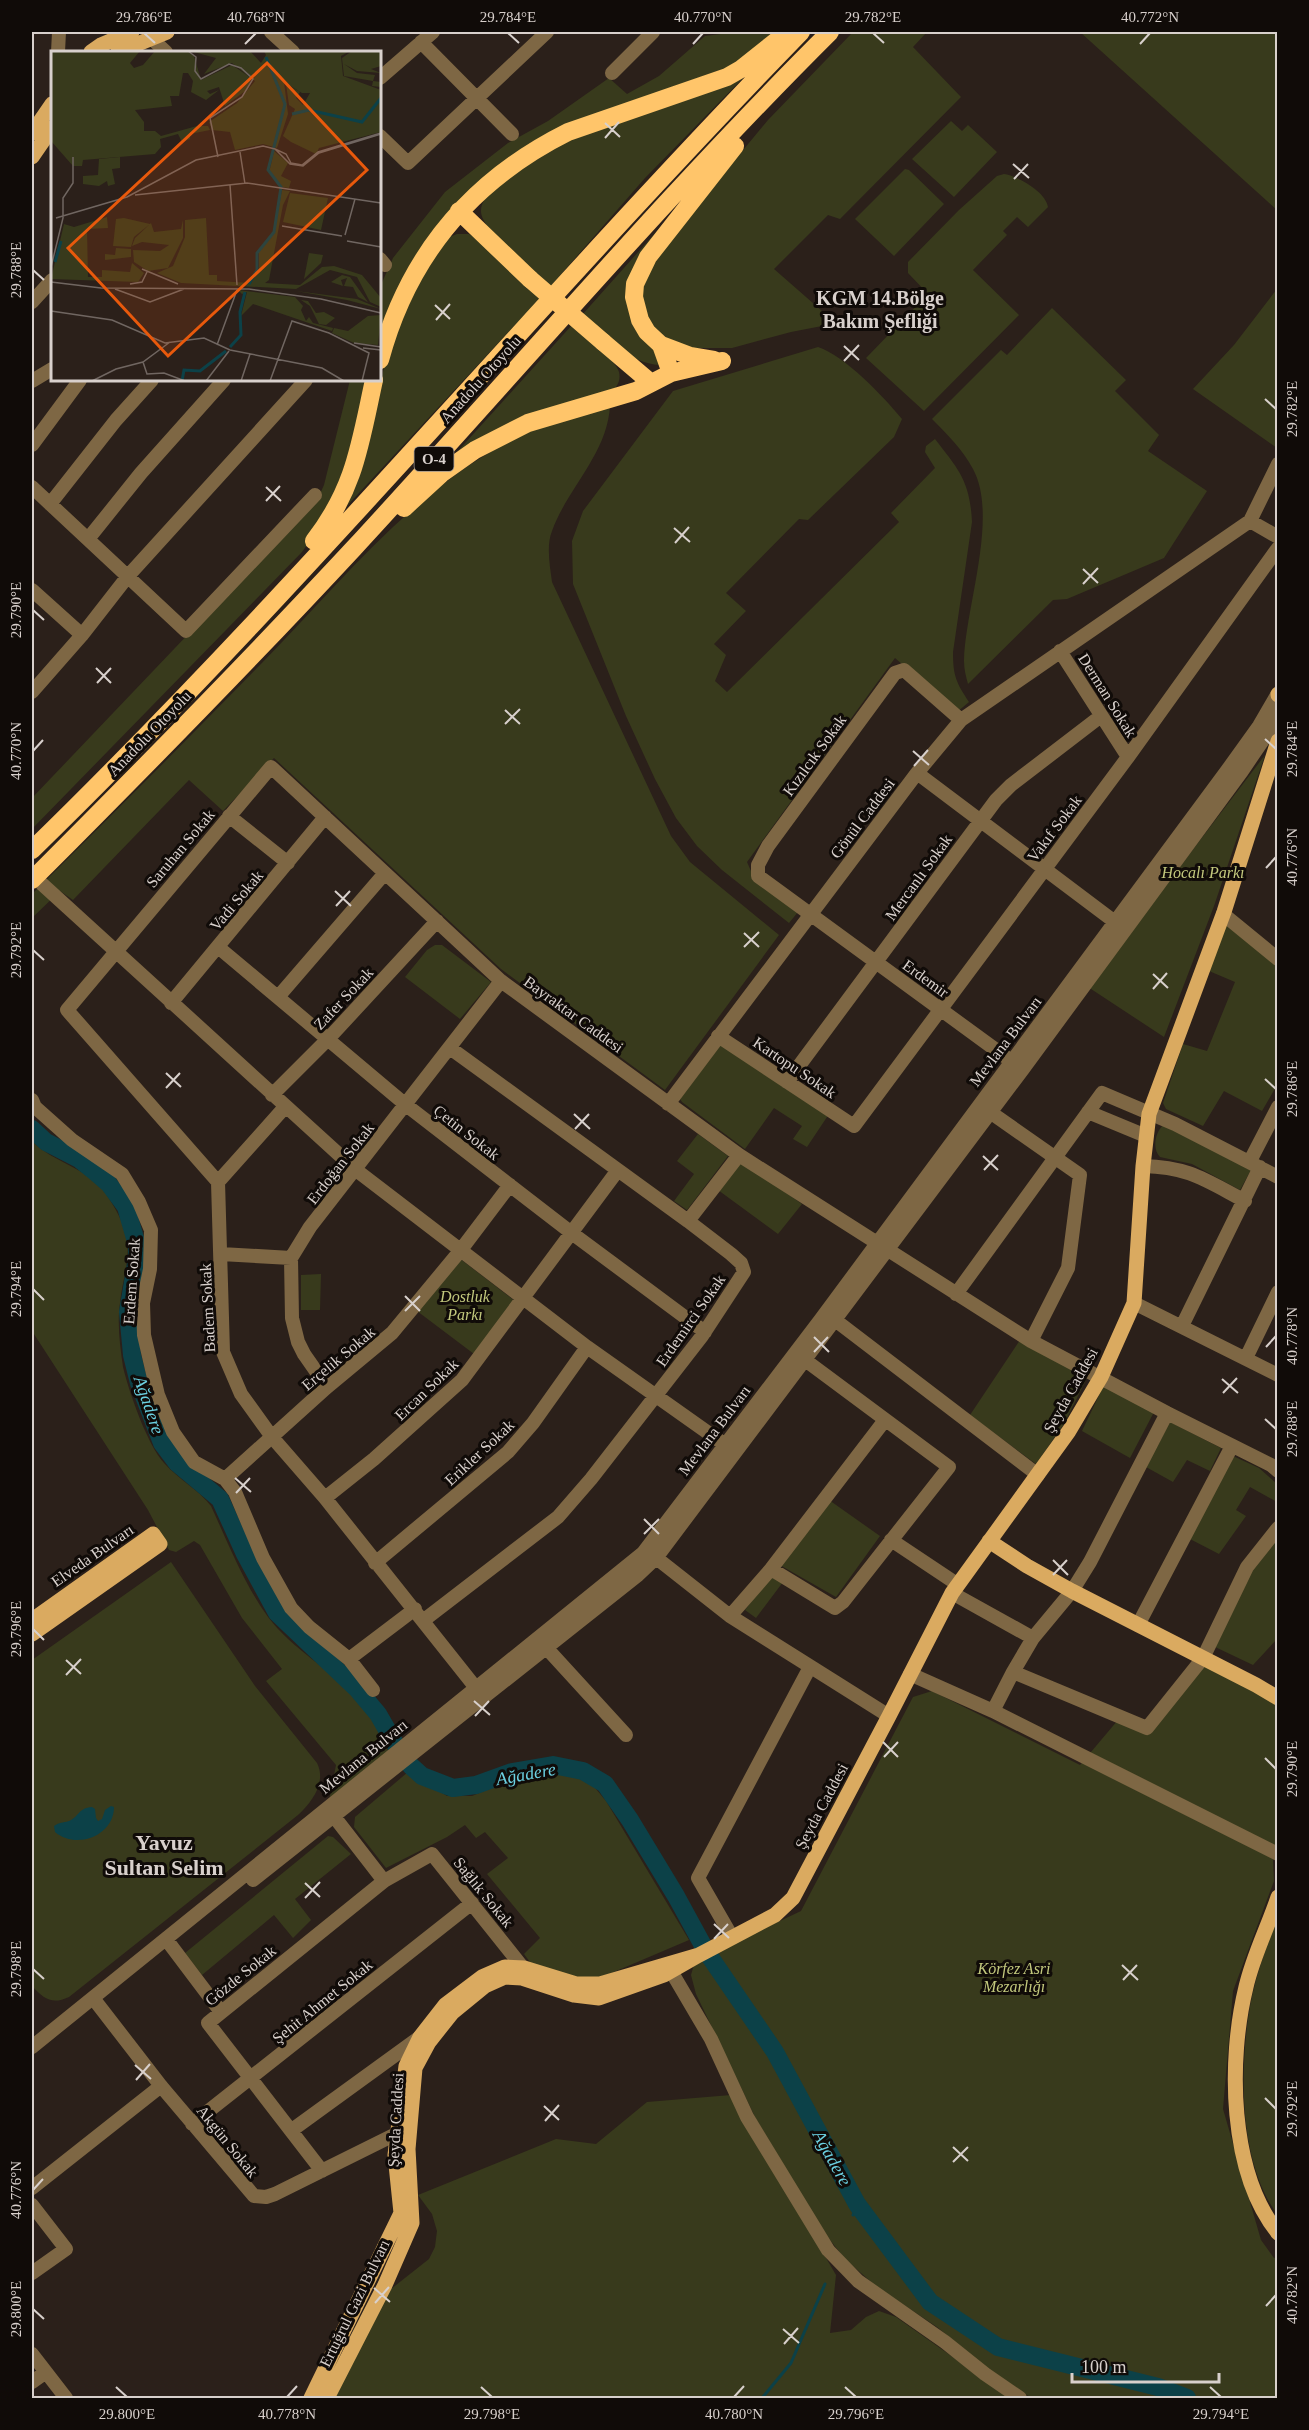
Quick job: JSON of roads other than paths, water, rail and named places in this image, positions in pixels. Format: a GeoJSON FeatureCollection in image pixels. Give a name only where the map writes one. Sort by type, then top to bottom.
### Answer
{"type":"FeatureCollection","features":[{"type":"Feature","properties":{"kind":"highway"},"geometry":{"type":"LineString","coordinates":[[381,357],[392,322],[420,263],[459,211],[501,173],[548,142],[594,122],[727,77],[789,32]]}},
{"type":"Feature","properties":{"kind":"highway","name":"Anadolu Otoyolu"},"geometry":{"type":"LineString","coordinates":[[32,850],[250,626],[696,140],[801,32]]}},
{"type":"Feature","properties":{"kind":"highway","name":"Anadolu Otoyolu"},"geometry":{"type":"LineString","coordinates":[[37,882],[353,549],[682,186],[830,32]]}},
{"type":"Feature","properties":{"kind":"highway"},"geometry":{"type":"LineString","coordinates":[[189,720],[441,474],[475,450],[528,423],[636,391],[650,382],[671,374],[722,361],[690,356],[661,345],[647,332],[636,309],[635,284],[639,272],[662,239],[804,57]]}},
{"type":"Feature","properties":{"kind":"highway"},"geometry":{"type":"LineString","coordinates":[[459,211],[530,279],[650,382]]}},
{"type":"Feature","properties":{"kind":"highway"},"geometry":{"type":"LineString","coordinates":[[661,345],[671,374]]}},
{"type":"Feature","properties":{"kind":"highway"},"geometry":{"type":"LineString","coordinates":[[616,396],[622,391],[624,383],[620,358]]}},
{"type":"Feature","properties":{"kind":"highway"},"geometry":{"type":"LineString","coordinates":[[250,626],[329,522],[339,504],[355,468],[374,381]]}},
{"type":"Feature","properties":{"kind":"main road"},"geometry":{"type":"LineString","coordinates":[[93,51],[101,45],[132,32]]}},
{"type":"Feature","properties":{"kind":"main road"},"geometry":{"type":"LineString","coordinates":[[120,51],[167,32]]}},
{"type":"Feature","properties":{"kind":"main road"},"geometry":{"type":"LineString","coordinates":[[32,134],[51,106]]}},
{"type":"Feature","properties":{"kind":"main road"},"geometry":{"type":"LineString","coordinates":[[32,157],[51,129]]}},
{"type":"Feature","properties":{"kind":"main road","name":"Şeyda Caddesi"},"geometry":{"type":"LineString","coordinates":[[424,2039],[484,1986],[505,1977],[522,1978],[574,1995],[599,1998],[699,1955],[775,1915],[793,1898],[954,1589],[1069,1431],[1101,1377],[1134,1303],[1143,1166],[1149,1114],[1223,914],[1278,741]]}},
{"type":"Feature","properties":{"kind":"main road","name":"Elveda Bulvarı"},"geometry":{"type":"LineString","coordinates":[[32,1620],[153,1534],[160,1544],[32,1634]]}},
{"type":"Feature","properties":{"kind":"main road"},"geometry":{"type":"LineString","coordinates":[[989,1541],[1027,1566],[1072,1591],[1275,1692]]}},
{"type":"Feature","properties":{"kind":"main road"},"geometry":{"type":"LineString","coordinates":[[1278,1897],[1255,1956],[1241,2006],[1236,2096],[1240,2138],[1247,2173],[1263,2209],[1278,2233]]}},
{"type":"Feature","properties":{"kind":"main road","name":"Şeyda Caddesi"},"geometry":{"type":"LineString","coordinates":[[389,2238],[402,2206],[394,2155],[404,2131],[415,2068],[424,2039],[445,2005],[482,1977],[505,1967],[524,1968],[576,1984],[600,1984],[665,1968]]}},
{"type":"Feature","properties":{"kind":"main road","name":"Şeyda Caddesi"},"geometry":{"type":"LineString","coordinates":[[404,2131],[408,2149],[412,2223]]}},
{"type":"Feature","properties":{"kind":"main road","name":"Ertuğrul Gazi Bulvarı"},"geometry":{"type":"LineString","coordinates":[[327,2398],[385,2285],[412,2223]]}},
{"type":"Feature","properties":{"kind":"main road","name":"Ertuğrul Gazi Bulvarı"},"geometry":{"type":"LineString","coordinates":[[311,2398],[389,2238]]}},
{"type":"Feature","properties":{"kind":"street"},"geometry":{"type":"LineString","coordinates":[[59,32],[59,51]]}},
{"type":"Feature","properties":{"kind":"street"},"geometry":{"type":"LineString","coordinates":[[271,32],[292,51]]}},
{"type":"Feature","properties":{"kind":"street"},"geometry":{"type":"LineString","coordinates":[[381,77],[433,32]]}},
{"type":"Feature","properties":{"kind":"street"},"geometry":{"type":"LineString","coordinates":[[381,137],[408,163],[547,32]]}},
{"type":"Feature","properties":{"kind":"street"},"geometry":{"type":"LineString","coordinates":[[612,73],[649,33]]}},
{"type":"Feature","properties":{"kind":"street"},"geometry":{"type":"LineString","coordinates":[[151,38],[165,51]]}},
{"type":"Feature","properties":{"kind":"street"},"geometry":{"type":"LineString","coordinates":[[421,42],[512,134]]}},
{"type":"Feature","properties":{"kind":"street"},"geometry":{"type":"LineString","coordinates":[[32,302],[51,281]]}},
{"type":"Feature","properties":{"kind":"street"},"geometry":{"type":"LineString","coordinates":[[32,381],[51,370]]}},
{"type":"Feature","properties":{"kind":"street"},"geometry":{"type":"LineString","coordinates":[[32,445],[79,381]]}},
{"type":"Feature","properties":{"kind":"street"},"geometry":{"type":"LineString","coordinates":[[50,504],[116,420],[151,381]]}},
{"type":"Feature","properties":{"kind":"street"},"geometry":{"type":"LineString","coordinates":[[88,539],[141,473],[223,381]]}},
{"type":"Feature","properties":{"kind":"street"},"geometry":{"type":"LineString","coordinates":[[33,687],[82,635],[128,576],[305,381]]}},
{"type":"Feature","properties":{"kind":"street","name":"Gönül Caddesi"},"geometry":{"type":"LineString","coordinates":[[669,1104],[917,772],[961,720],[1250,521],[1278,464]]}},
{"type":"Feature","properties":{"kind":"street"},"geometry":{"type":"LineString","coordinates":[[32,487],[186,631],[315,495]]}},
{"type":"Feature","properties":{"kind":"street"},"geometry":{"type":"LineString","coordinates":[[1250,521],[1278,537]]}},
{"type":"Feature","properties":{"kind":"street","name":"Vakıf Sokak"},"geometry":{"type":"LineString","coordinates":[[854,1126],[1128,757],[1278,548]]}},
{"type":"Feature","properties":{"kind":"street"},"geometry":{"type":"LineString","coordinates":[[32,590],[82,635]]}},
{"type":"Feature","properties":{"kind":"street","name":"Derman Sokak"},"geometry":{"type":"LineString","coordinates":[[1060,651],[1128,757]]}},
{"type":"Feature","properties":{"kind":"street","name":"Kızılcık Sokak"},"geometry":{"type":"LineString","coordinates":[[810,915],[760,880],[758,865],[768,846],[891,678],[900,670],[904,670],[961,720]]}},
{"type":"Feature","properties":{"kind":"street","name":"Mevlana Bulvarı"},"geometry":{"type":"LineString","coordinates":[[730,1448],[805,1360],[835,1320],[882,1247],[990,1112],[1017,1065],[1115,922],[1259,726],[1277,694]]}},
{"type":"Feature","properties":{"kind":"street","name":"Mercanlı Sokak"},"geometry":{"type":"LineString","coordinates":[[787,1082],[981,820],[1011,785],[1101,716]]}},
{"type":"Feature","properties":{"kind":"street","name":"Mevlana Bulvarı"},"geometry":{"type":"LineString","coordinates":[[32,2048],[95,2001],[651,1554],[1017,1065],[1242,771],[1278,718]]}},
{"type":"Feature","properties":{"kind":"street","name":"Saruhan Sokak"},"geometry":{"type":"LineString","coordinates":[[115,952],[271,766]]}},
{"type":"Feature","properties":{"kind":"street","name":"Bayraktar Caddesi"},"geometry":{"type":"LineString","coordinates":[[271,766],[501,981],[739,1155],[1031,1341],[1232,1446],[1276,1463]]}},
{"type":"Feature","properties":{"kind":"street"},"geometry":{"type":"LineString","coordinates":[[917,772],[1115,922]]}},
{"type":"Feature","properties":{"kind":"street"},"geometry":{"type":"LineString","coordinates":[[228,816],[288,863]]}},
{"type":"Feature","properties":{"kind":"street","name":"Vadi Sokak"},"geometry":{"type":"LineString","coordinates":[[171,1003],[326,817]]}},
{"type":"Feature","properties":{"kind":"street"},"geometry":{"type":"LineString","coordinates":[[278,998],[385,873]]}},
{"type":"Feature","properties":{"kind":"street"},"geometry":{"type":"LineString","coordinates":[[37,882],[356,1170],[586,1347],[730,1448]]}},
{"type":"Feature","properties":{"kind":"street"},"geometry":{"type":"LineString","coordinates":[[1223,914],[1278,959]]}},
{"type":"Feature","properties":{"kind":"street","name":"Erdemir"},"geometry":{"type":"LineString","coordinates":[[810,915],[1017,1065]]}},
{"type":"Feature","properties":{"kind":"street","name":"Zafer Sokak"},"geometry":{"type":"LineString","coordinates":[[272,1095],[328,1039],[437,921]]}},
{"type":"Feature","properties":{"kind":"street","name":"Çetin Sokak"},"geometry":{"type":"LineString","coordinates":[[218,947],[406,1105],[705,1332]]}},
{"type":"Feature","properties":{"kind":"street"},"geometry":{"type":"LineString","coordinates":[[115,952],[67,1010],[218,1182],[285,1107]]}},
{"type":"Feature","properties":{"kind":"street","name":"Erdoğan Sokak"},"geometry":{"type":"LineString","coordinates":[[291,1257],[306,1233],[501,981]]}},
{"type":"Feature","properties":{"kind":"street","name":"Kartopu Sokak"},"geometry":{"type":"LineString","coordinates":[[718,1036],[854,1126]]}},
{"type":"Feature","properties":{"kind":"street","name":"Erdemirci Sokak"},"geometry":{"type":"LineString","coordinates":[[349,1659],[419,1614],[558,1517],[591,1479],[705,1332],[744,1272],[741,1263],[732,1254],[450,1048]]}},
{"type":"Feature","properties":{"kind":"street"},"geometry":{"type":"LineString","coordinates":[[956,1294],[1102,1093],[1175,1124],[1278,1177]]}},
{"type":"Feature","properties":{"kind":"street","name":"Erdem Sokak"},"geometry":{"type":"LineString","coordinates":[[32,1100],[35,1107],[72,1140],[122,1174],[139,1202],[151,1230],[150,1269],[143,1303],[144,1335],[158,1395],[173,1432],[194,1462],[225,1479],[240,1501],[257,1547],[291,1608],[309,1627],[349,1659],[373,1690]]}},
{"type":"Feature","properties":{"kind":"street"},"geometry":{"type":"LineString","coordinates":[[1182,1326],[1245,1201],[1255,1164],[1278,1107]]}},
{"type":"Feature","properties":{"kind":"street"},"geometry":{"type":"LineString","coordinates":[[990,1112],[1080,1175],[1070,1259],[1062,1281],[1031,1341]]}},
{"type":"Feature","properties":{"kind":"street"},"geometry":{"type":"LineString","coordinates":[[1088,1112],[1146,1136]]}},
{"type":"Feature","properties":{"kind":"street"},"geometry":{"type":"LineString","coordinates":[[688,1221],[739,1155]]}},
{"type":"Feature","properties":{"kind":"street"},"geometry":{"type":"LineString","coordinates":[[1143,1166],[1177,1168],[1189,1172],[1245,1201]]}},
{"type":"Feature","properties":{"kind":"street","name":"Ercan Sokak"},"geometry":{"type":"LineString","coordinates":[[325,1498],[374,1459],[462,1380],[573,1234],[618,1170]]}},
{"type":"Feature","properties":{"kind":"street","name":"Badem Sokak"},"geometry":{"type":"LineString","coordinates":[[218,1182],[223,1352],[241,1394],[272,1437],[325,1498],[476,1688]]}},
{"type":"Feature","properties":{"kind":"street","name":"Erçelik Sokak"},"geometry":{"type":"LineString","coordinates":[[225,1479],[327,1387],[392,1333],[460,1251],[510,1185]]}},
{"type":"Feature","properties":{"kind":"street"},"geometry":{"type":"LineString","coordinates":[[221,1254],[291,1257],[292,1318],[295,1332],[304,1354],[327,1387]]}},
{"type":"Feature","properties":{"kind":"street"},"geometry":{"type":"LineString","coordinates":[[1246,1358],[1278,1292]]}},
{"type":"Feature","properties":{"kind":"street"},"geometry":{"type":"LineString","coordinates":[[1134,1303],[1278,1375]]}},
{"type":"Feature","properties":{"kind":"street"},"geometry":{"type":"LineString","coordinates":[[835,1320],[1038,1475]]}},
{"type":"Feature","properties":{"kind":"street","name":"Erikler Sokak"},"geometry":{"type":"LineString","coordinates":[[375,1563],[508,1452],[533,1423],[586,1347]]}},
{"type":"Feature","properties":{"kind":"street"},"geometry":{"type":"LineString","coordinates":[[771,1569],[835,1608],[843,1602],[948,1467],[805,1360]]}},
{"type":"Feature","properties":{"kind":"street"},"geometry":{"type":"LineString","coordinates":[[993,1711],[1033,1638],[1072,1591],[1090,1562],[1167,1413]]}},
{"type":"Feature","properties":{"kind":"street"},"geometry":{"type":"LineString","coordinates":[[730,1616],[771,1569],[885,1420]]}},
{"type":"Feature","properties":{"kind":"street"},"geometry":{"type":"LineString","coordinates":[[1138,1625],[1232,1446]]}},
{"type":"Feature","properties":{"kind":"street"},"geometry":{"type":"LineString","coordinates":[[1013,1671],[1147,1728],[1203,1658],[1247,1567],[1278,1528]]}},
{"type":"Feature","properties":{"kind":"street"},"geometry":{"type":"LineString","coordinates":[[891,1540],[954,1589],[1033,1638]]}},
{"type":"Feature","properties":{"kind":"street"},"geometry":{"type":"LineString","coordinates":[[651,1554],[730,1616],[889,1716]]}},
{"type":"Feature","properties":{"kind":"street"},"geometry":{"type":"LineString","coordinates":[[542,1643],[626,1735]]}},
{"type":"Feature","properties":{"kind":"street","name":"Mevlana Bulvarı"},"geometry":{"type":"LineString","coordinates":[[420,1740],[476,1688],[542,1643]]}},
{"type":"Feature","properties":{"kind":"street"},"geometry":{"type":"LineString","coordinates":[[732,1937],[698,1878],[810,1666]]}},
{"type":"Feature","properties":{"kind":"street"},"geometry":{"type":"LineString","coordinates":[[910,1674],[993,1711],[1278,1854]]}},
{"type":"Feature","properties":{"kind":"street"},"geometry":{"type":"LineString","coordinates":[[331,1812],[384,1881]]}},
{"type":"Feature","properties":{"kind":"street","name":"Sağlık Sokak"},"geometry":{"type":"LineString","coordinates":[[384,1881],[432,1854],[535,1983]]}},
{"type":"Feature","properties":{"kind":"street","name":"Gözde Sokak"},"geometry":{"type":"LineString","coordinates":[[322,2171],[208,2023],[384,1881]]}},
{"type":"Feature","properties":{"kind":"street","name":"Şehit Ahmet Sokak"},"geometry":{"type":"LineString","coordinates":[[192,2124],[472,1903]]}},
{"type":"Feature","properties":{"kind":"street"},"geometry":{"type":"LineString","coordinates":[[168,1942],[221,2012]]}},
{"type":"Feature","properties":{"kind":"street"},"geometry":{"type":"LineString","coordinates":[[665,1968],[711,2039],[747,2117],[828,2250],[858,2281],[1020,2398]]}},
{"type":"Feature","properties":{"kind":"street","name":"Mevlana Bulvarı"},"geometry":{"type":"LineString","coordinates":[[32,2058],[95,2001]]}},
{"type":"Feature","properties":{"kind":"street","name":"Akgün Sokak"},"geometry":{"type":"LineString","coordinates":[[95,2001],[161,2086],[254,2196],[266,2197],[275,2194],[404,2131]]}},
{"type":"Feature","properties":{"kind":"street"},"geometry":{"type":"LineString","coordinates":[[292,2130],[424,2039]]}},
{"type":"Feature","properties":{"kind":"street"},"geometry":{"type":"LineString","coordinates":[[32,2188],[161,2086]]}},
{"type":"Feature","properties":{"kind":"street"},"geometry":{"type":"LineString","coordinates":[[32,2205],[66,2249],[32,2273]]}},
{"type":"Feature","properties":{"kind":"street"},"geometry":{"type":"LineString","coordinates":[[32,2354],[66,2398]]}},
{"type":"Feature","properties":{"kind":"street"},"geometry":{"type":"LineString","coordinates":[[32,2382],[45,2373]]}},
{"type":"Feature","properties":{"kind":"water"},"geometry":{"type":"Polygon","coordinates":[[[111,1806],[114,1807],[108,1826],[92,1837],[73,1840],[55,1832],[54,1826],[69,1821],[84,1809],[92,1807],[95,1809],[98,1821],[102,1819],[105,1810],[111,1806]]]}},
{"type":"Feature","properties":{"kind":"waterway","name":"Ağadere"},"geometry":{"type":"LineString","coordinates":[[32,1129],[46,1142],[79,1159],[94,1171],[109,1184],[126,1207],[137,1245],[128,1312],[132,1355],[139,1383],[162,1443],[177,1463],[220,1499],[245,1554],[277,1613],[357,1689],[378,1714],[401,1754],[411,1766],[422,1776],[453,1788],[476,1785],[512,1772],[553,1765],[583,1771],[605,1784],[630,1820],[676,1896],[706,1951],[775,2052],[857,2204],[930,2302],[998,2347],[1158,2387],[1187,2398]]}},
{"type":"Feature","properties":{"kind":"waterway"},"geometry":{"type":"LineString","coordinates":[[853,2215],[857,2204]]}},
{"type":"Feature","properties":{"kind":"waterway"},"geometry":{"type":"LineString","coordinates":[[762,2398],[791,2363],[825,2284]]}},
{"type":"Feature","properties":{"kind":"district","name":"KGM 14.Bölge Bakım Şefliği"},"geometry":{"type":"Point","coordinates":[880,310]}},
{"type":"Feature","properties":{"kind":"district","name":"Yavuz Sultan Selim"},"geometry":{"type":"Point","coordinates":[164,1854]}},
{"type":"Feature","properties":{"kind":"park label","name":"Hocalı Parkı"},"geometry":{"type":"Point","coordinates":[1203,872]}},
{"type":"Feature","properties":{"kind":"park label","name":"Dostluk Parkı"},"geometry":{"type":"Point","coordinates":[465,1305]}},
{"type":"Feature","properties":{"kind":"park label","name":"Körfez Asri Mezarlığı"},"geometry":{"type":"Point","coordinates":[1014,1977]}}]}
